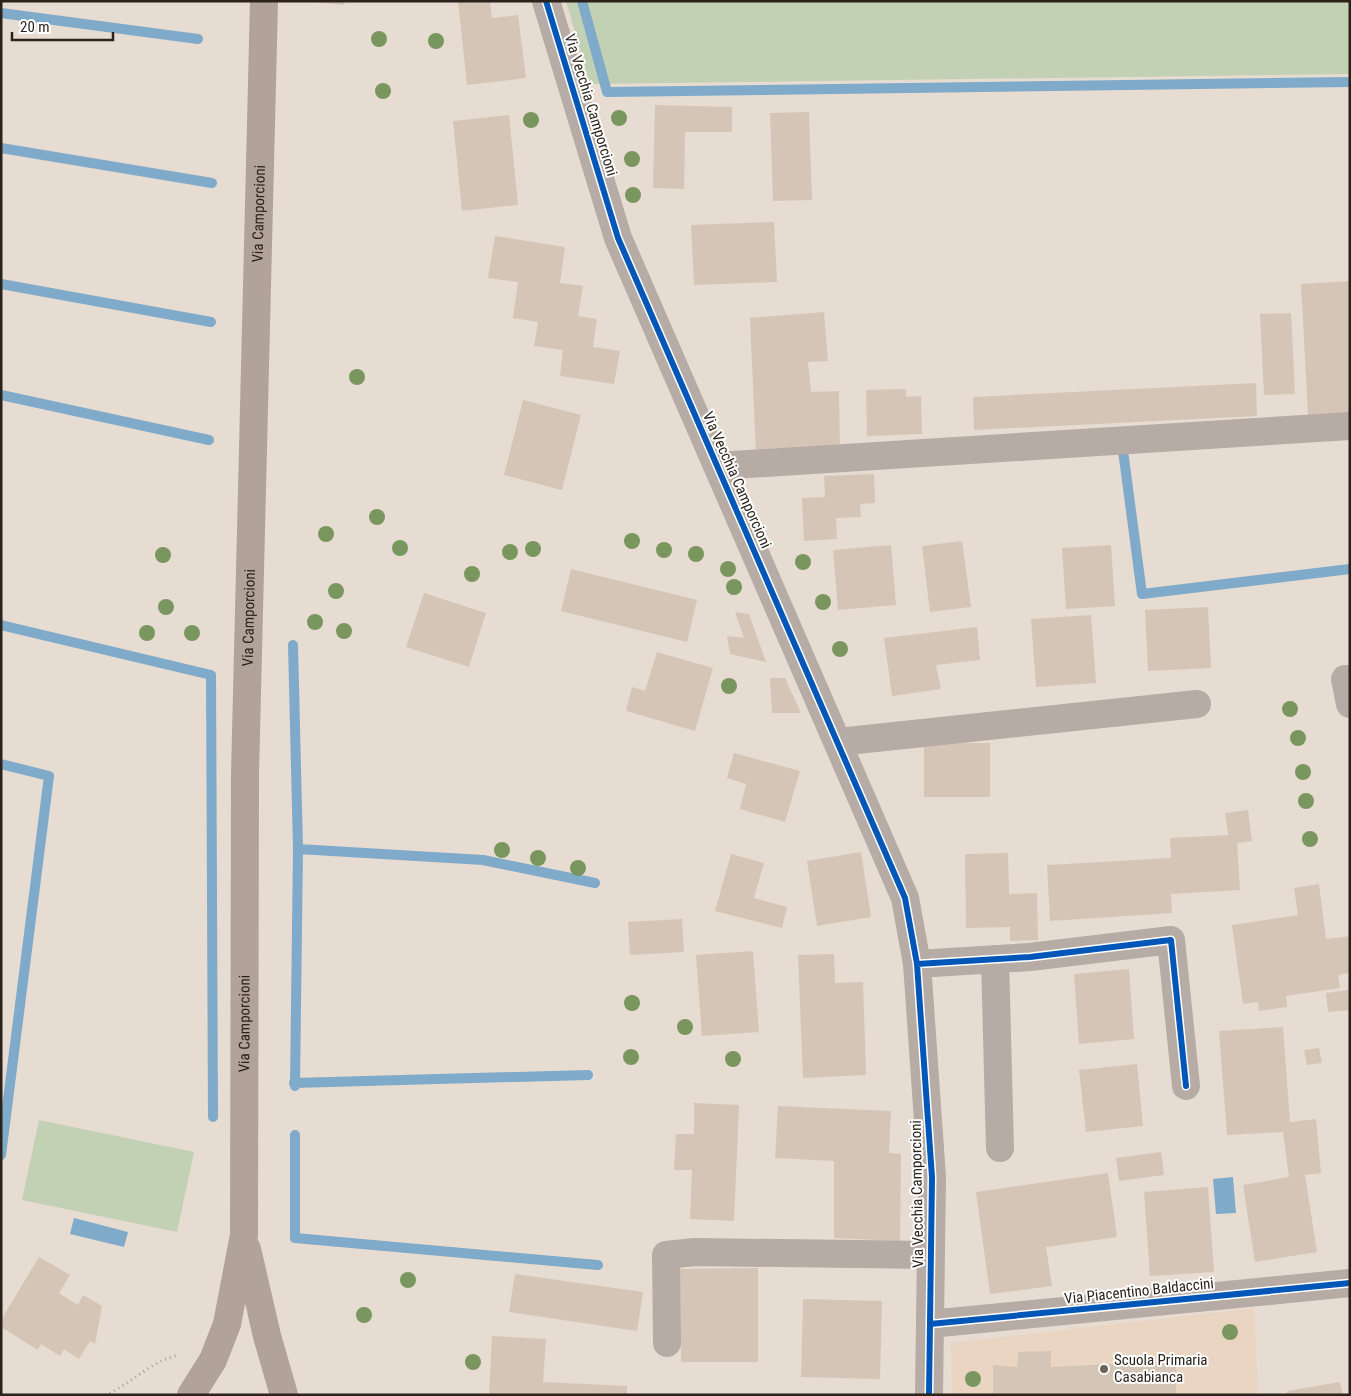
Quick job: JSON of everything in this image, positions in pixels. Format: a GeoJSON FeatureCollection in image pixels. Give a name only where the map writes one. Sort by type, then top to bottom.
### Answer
{"type":"FeatureCollection","features":[{"type":"Feature","properties":{"kind":"main road","name":"Via Camporcioni"},"geometry":{"type":"LineString","coordinates":[[244,1235],[245,774],[264,1]]}},
{"type":"Feature","properties":{"kind":"main road"},"geometry":{"type":"LineString","coordinates":[[191,1395],[213,1360],[228,1324],[244,1235]]}},
{"type":"Feature","properties":{"kind":"main road"},"geometry":{"type":"LineString","coordinates":[[244,1235],[267,1336],[284,1395]]}},
{"type":"Feature","properties":{"kind":"street","name":"Via Vecchia Camporcioni"},"geometry":{"type":"LineString","coordinates":[[546,1],[618,238],[905,898],[917,964],[932,1177],[928,1395]]}},
{"type":"Feature","properties":{"kind":"street"},"geometry":{"type":"LineString","coordinates":[[717,466],[1350,426]]}},
{"type":"Feature","properties":{"kind":"street"},"geometry":{"type":"LineString","coordinates":[[838,742],[1197,704]]}},
{"type":"Feature","properties":{"kind":"street"},"geometry":{"type":"LineString","coordinates":[[917,964],[1030,957],[1171,940],[1186,1086]]}},
{"type":"Feature","properties":{"kind":"street"},"geometry":{"type":"LineString","coordinates":[[995,959],[1000,1148]]}},
{"type":"Feature","properties":{"kind":"street"},"geometry":{"type":"LineString","coordinates":[[667,1343],[666,1255],[695,1252],[931,1255]]}},
{"type":"Feature","properties":{"kind":"street","name":"Via Piacentino Baldaccini"},"geometry":{"type":"LineString","coordinates":[[930,1324],[1350,1283]]}},
{"type":"Feature","properties":{"kind":"path"},"geometry":{"type":"LineString","coordinates":[[105,1395],[119,1389],[168,1357],[195,1352],[213,1360]]}},
{"type":"Feature","properties":{"kind":"shaded area","name":"Scuola Primaria Casabianca"},"geometry":{"type":"Polygon","coordinates":[[[1254,1308],[1258,1395],[952,1395],[951,1343],[1254,1308]]]}},
{"type":"Feature","properties":{"kind":"green space"},"geometry":{"type":"Polygon","coordinates":[[[566,1],[1350,1],[1350,74],[590,84],[566,1]]]}},
{"type":"Feature","properties":{"kind":"green space"},"geometry":{"type":"Polygon","coordinates":[[[39,1120],[194,1152],[177,1232],[22,1200],[39,1120]]]}},
{"type":"Feature","properties":{"kind":"water"},"geometry":{"type":"Polygon","coordinates":[[[1233,1177],[1236,1213],[1216,1214],[1213,1179],[1233,1177]]]}},
{"type":"Feature","properties":{"kind":"water"},"geometry":{"type":"Polygon","coordinates":[[[74,1218],[128,1232],[124,1247],[70,1234],[74,1218]]]}},
{"type":"Feature","properties":{"kind":"building"},"geometry":{"type":"Polygon","coordinates":[[[307,1],[345,1],[344,5],[307,1]]]}},
{"type":"Feature","properties":{"kind":"building"},"geometry":{"type":"Polygon","coordinates":[[[458,1],[490,1],[492,18],[518,15],[526,78],[467,85],[458,1]]]}},
{"type":"Feature","properties":{"kind":"building"},"geometry":{"type":"Polygon","coordinates":[[[655,105],[732,107],[732,132],[685,132],[684,189],[653,188],[655,105]]]}},
{"type":"Feature","properties":{"kind":"building"},"geometry":{"type":"Polygon","coordinates":[[[809,112],[812,200],[773,201],[770,113],[809,112]]]}},
{"type":"Feature","properties":{"kind":"building"},"geometry":{"type":"Polygon","coordinates":[[[509,115],[518,205],[462,211],[453,121],[509,115]]]}},
{"type":"Feature","properties":{"kind":"building"},"geometry":{"type":"Polygon","coordinates":[[[774,222],[777,282],[694,285],[691,225],[774,222]]]}},
{"type":"Feature","properties":{"kind":"building"},"geometry":{"type":"Polygon","coordinates":[[[495,236],[565,247],[560,283],[583,286],[578,316],[597,319],[593,347],[620,351],[614,384],[560,376],[563,350],[534,346],[538,322],[513,318],[518,282],[488,278],[495,236]]]}},
{"type":"Feature","properties":{"kind":"building"},"geometry":{"type":"Polygon","coordinates":[[[1350,281],[1350,413],[1308,415],[1301,284],[1350,281]]]}},
{"type":"Feature","properties":{"kind":"building"},"geometry":{"type":"Polygon","coordinates":[[[824,312],[828,361],[808,362],[811,392],[839,391],[840,451],[756,454],[750,318],[824,312]]]}},
{"type":"Feature","properties":{"kind":"building"},"geometry":{"type":"Polygon","coordinates":[[[1291,313],[1295,394],[1264,395],[1260,314],[1291,313]]]}},
{"type":"Feature","properties":{"kind":"building"},"geometry":{"type":"Polygon","coordinates":[[[1256,383],[1257,416],[974,430],[973,397],[1256,383]]]}},
{"type":"Feature","properties":{"kind":"building"},"geometry":{"type":"Polygon","coordinates":[[[906,389],[906,397],[921,396],[922,434],[867,436],[866,390],[906,389]]]}},
{"type":"Feature","properties":{"kind":"building"},"geometry":{"type":"Polygon","coordinates":[[[523,400],[581,415],[562,490],[504,475],[523,400]]]}},
{"type":"Feature","properties":{"kind":"building"},"geometry":{"type":"Polygon","coordinates":[[[874,474],[875,503],[860,504],[861,517],[836,518],[837,539],[804,541],[802,498],[825,497],[824,476],[874,474]]]}},
{"type":"Feature","properties":{"kind":"building"},"geometry":{"type":"Polygon","coordinates":[[[962,541],[971,607],[930,612],[922,546],[962,541]]]}},
{"type":"Feature","properties":{"kind":"building"},"geometry":{"type":"Polygon","coordinates":[[[891,545],[896,605],[838,610],[833,550],[891,545]]]}},
{"type":"Feature","properties":{"kind":"building"},"geometry":{"type":"Polygon","coordinates":[[[1111,545],[1115,606],[1066,609],[1062,548],[1111,545]]]}},
{"type":"Feature","properties":{"kind":"building"},"geometry":{"type":"Polygon","coordinates":[[[571,569],[697,600],[687,642],[561,611],[571,569]]]}},
{"type":"Feature","properties":{"kind":"building"},"geometry":{"type":"Polygon","coordinates":[[[424,593],[486,613],[469,667],[406,647],[424,593]]]}},
{"type":"Feature","properties":{"kind":"building"},"geometry":{"type":"Polygon","coordinates":[[[1208,607],[1211,668],[1148,671],[1145,610],[1208,607]]]}},
{"type":"Feature","properties":{"kind":"building"},"geometry":{"type":"Polygon","coordinates":[[[735,612],[749,614],[766,662],[730,654],[727,636],[744,638],[735,612]]]}},
{"type":"Feature","properties":{"kind":"building"},"geometry":{"type":"Polygon","coordinates":[[[1091,615],[1096,683],[1036,687],[1031,619],[1091,615]]]}},
{"type":"Feature","properties":{"kind":"building"},"geometry":{"type":"Polygon","coordinates":[[[977,627],[980,660],[936,665],[941,689],[892,696],[884,638],[977,627]]]}},
{"type":"Feature","properties":{"kind":"building"},"geometry":{"type":"Polygon","coordinates":[[[657,652],[713,668],[695,731],[626,711],[632,687],[645,691],[657,652]]]}},
{"type":"Feature","properties":{"kind":"building"},"geometry":{"type":"Polygon","coordinates":[[[770,678],[785,678],[801,713],[772,713],[770,678]]]}},
{"type":"Feature","properties":{"kind":"building"},"geometry":{"type":"Polygon","coordinates":[[[924,743],[990,743],[990,797],[924,797],[924,743]]]}},
{"type":"Feature","properties":{"kind":"building"},"geometry":{"type":"Polygon","coordinates":[[[734,753],[800,771],[785,822],[740,809],[746,784],[727,778],[734,753]]]}},
{"type":"Feature","properties":{"kind":"building"},"geometry":{"type":"Polygon","coordinates":[[[1248,810],[1252,841],[1237,843],[1240,890],[1171,894],[1172,913],[1050,921],[1047,865],[1171,858],[1170,838],[1228,835],[1225,813],[1248,810]]]}},
{"type":"Feature","properties":{"kind":"building"},"geometry":{"type":"Polygon","coordinates":[[[861,852],[871,917],[817,926],[807,861],[861,852]]]}},
{"type":"Feature","properties":{"kind":"building"},"geometry":{"type":"Polygon","coordinates":[[[1008,853],[1009,894],[1037,893],[1038,940],[1010,941],[1010,927],[966,928],[965,854],[1008,853]]]}},
{"type":"Feature","properties":{"kind":"building"},"geometry":{"type":"Polygon","coordinates":[[[731,854],[764,863],[754,898],[787,907],[782,928],[715,911],[731,854]]]}},
{"type":"Feature","properties":{"kind":"building"},"geometry":{"type":"Polygon","coordinates":[[[1319,884],[1326,939],[1350,936],[1350,973],[1338,975],[1340,988],[1286,996],[1287,1007],[1259,1011],[1258,1002],[1243,1004],[1232,925],[1298,915],[1294,888],[1319,884]]]}},
{"type":"Feature","properties":{"kind":"building"},"geometry":{"type":"Polygon","coordinates":[[[682,919],[684,952],[630,955],[628,922],[682,919]]]}},
{"type":"Feature","properties":{"kind":"building"},"geometry":{"type":"Polygon","coordinates":[[[753,951],[759,1032],[702,1036],[696,955],[753,951]]]}},
{"type":"Feature","properties":{"kind":"building"},"geometry":{"type":"Polygon","coordinates":[[[834,954],[835,983],[863,982],[866,1075],[803,1078],[798,955],[834,954]]]}},
{"type":"Feature","properties":{"kind":"building"},"geometry":{"type":"Polygon","coordinates":[[[1129,969],[1134,1039],[1079,1044],[1074,974],[1129,969]]]}},
{"type":"Feature","properties":{"kind":"building"},"geometry":{"type":"Polygon","coordinates":[[[1348,990],[1350,1010],[1328,1012],[1326,993],[1348,990]]]}},
{"type":"Feature","properties":{"kind":"building"},"geometry":{"type":"Polygon","coordinates":[[[1283,1027],[1290,1122],[1316,1119],[1321,1173],[1305,1175],[1317,1252],[1255,1262],[1243,1185],[1289,1177],[1283,1132],[1227,1135],[1219,1031],[1283,1027]]]}},
{"type":"Feature","properties":{"kind":"building"},"geometry":{"type":"Polygon","coordinates":[[[1319,1048],[1322,1063],[1307,1065],[1304,1050],[1319,1048]]]}},
{"type":"Feature","properties":{"kind":"building"},"geometry":{"type":"Polygon","coordinates":[[[1137,1064],[1143,1126],[1086,1132],[1079,1070],[1137,1064]]]}},
{"type":"Feature","properties":{"kind":"building"},"geometry":{"type":"Polygon","coordinates":[[[694,1103],[739,1105],[734,1221],[690,1219],[692,1170],[674,1170],[676,1134],[694,1134],[694,1103]]]}},
{"type":"Feature","properties":{"kind":"building"},"geometry":{"type":"Polygon","coordinates":[[[778,1106],[891,1111],[889,1153],[901,1154],[900,1241],[834,1238],[834,1161],[775,1158],[778,1106]]]}},
{"type":"Feature","properties":{"kind":"building"},"geometry":{"type":"Polygon","coordinates":[[[1161,1152],[1164,1175],[1119,1181],[1116,1158],[1161,1152]]]}},
{"type":"Feature","properties":{"kind":"building"},"geometry":{"type":"Polygon","coordinates":[[[1108,1173],[1117,1237],[1046,1247],[1052,1286],[990,1294],[976,1192],[1108,1173]]]}},
{"type":"Feature","properties":{"kind":"building"},"geometry":{"type":"Polygon","coordinates":[[[1208,1187],[1214,1272],[1150,1276],[1144,1192],[1208,1187]]]}},
{"type":"Feature","properties":{"kind":"building"},"geometry":{"type":"Polygon","coordinates":[[[39,1257],[70,1275],[59,1293],[78,1305],[83,1295],[102,1306],[95,1344],[90,1341],[79,1359],[64,1349],[60,1356],[41,1344],[38,1350],[1,1327],[1,1320],[39,1257]]]}},
{"type":"Feature","properties":{"kind":"building"},"geometry":{"type":"Polygon","coordinates":[[[758,1268],[758,1362],[681,1362],[680,1269],[758,1268]]]}},
{"type":"Feature","properties":{"kind":"building"},"geometry":{"type":"Polygon","coordinates":[[[515,1274],[643,1292],[637,1331],[509,1312],[515,1274]]]}},
{"type":"Feature","properties":{"kind":"building"},"geometry":{"type":"Polygon","coordinates":[[[803,1299],[882,1301],[880,1379],[801,1377],[803,1299]]]}},
{"type":"Feature","properties":{"kind":"building"},"geometry":{"type":"Polygon","coordinates":[[[492,1336],[546,1339],[543,1382],[627,1386],[627,1395],[489,1395],[492,1336]]]}},
{"type":"Feature","properties":{"kind":"building"},"geometry":{"type":"Polygon","coordinates":[[[1051,1351],[1051,1367],[1176,1361],[1176,1395],[993,1395],[993,1365],[1017,1367],[1018,1352],[1051,1351]]]}},
{"type":"Feature","properties":{"kind":"building"},"geometry":{"type":"Polygon","coordinates":[[[1340,1382],[1343,1395],[1287,1395],[1287,1391],[1340,1382]]]}},
{"type":"Feature","properties":{"kind":"waterway"},"geometry":{"type":"LineString","coordinates":[[582,1],[607,92],[1350,82]]}},
{"type":"Feature","properties":{"kind":"waterway"},"geometry":{"type":"LineString","coordinates":[[1,13],[198,39]]}},
{"type":"Feature","properties":{"kind":"waterway"},"geometry":{"type":"LineString","coordinates":[[1,148],[212,183]]}},
{"type":"Feature","properties":{"kind":"waterway"},"geometry":{"type":"LineString","coordinates":[[1,284],[211,322]]}},
{"type":"Feature","properties":{"kind":"waterway"},"geometry":{"type":"LineString","coordinates":[[1,395],[209,440]]}},
{"type":"Feature","properties":{"kind":"waterway"},"geometry":{"type":"LineString","coordinates":[[1122,443],[1142,594],[1350,569]]}},
{"type":"Feature","properties":{"kind":"waterway"},"geometry":{"type":"LineString","coordinates":[[1,625],[211,675],[213,1117]]}},
{"type":"Feature","properties":{"kind":"waterway"},"geometry":{"type":"LineString","coordinates":[[293,645],[298,849],[295,1086]]}},
{"type":"Feature","properties":{"kind":"waterway"},"geometry":{"type":"LineString","coordinates":[[1,764],[49,776],[1,1155]]}},
{"type":"Feature","properties":{"kind":"waterway"},"geometry":{"type":"LineString","coordinates":[[298,849],[483,860],[595,883]]}},
{"type":"Feature","properties":{"kind":"waterway"},"geometry":{"type":"LineString","coordinates":[[294,1083],[588,1075]]}},
{"type":"Feature","properties":{"kind":"waterway"},"geometry":{"type":"LineString","coordinates":[[295,1135],[295,1238],[598,1265]]}},
{"type":"Feature","properties":{"kind":"cycle path"},"geometry":{"type":"LineString","coordinates":[[546,1],[618,238],[905,898],[917,964],[932,1177],[929,1395]]}},
{"type":"Feature","properties":{"kind":"cycle path"},"geometry":{"type":"LineString","coordinates":[[917,964],[1030,957],[1171,940],[1186,1086]]}},
{"type":"Feature","properties":{"kind":"cycle path"},"geometry":{"type":"LineString","coordinates":[[930,1324],[1350,1283]]}},
{"type":"Feature","properties":{"kind":"place","name":"Scuola Primaria Casabianca"},"geometry":{"type":"Point","coordinates":[1104,1369]}}]}
